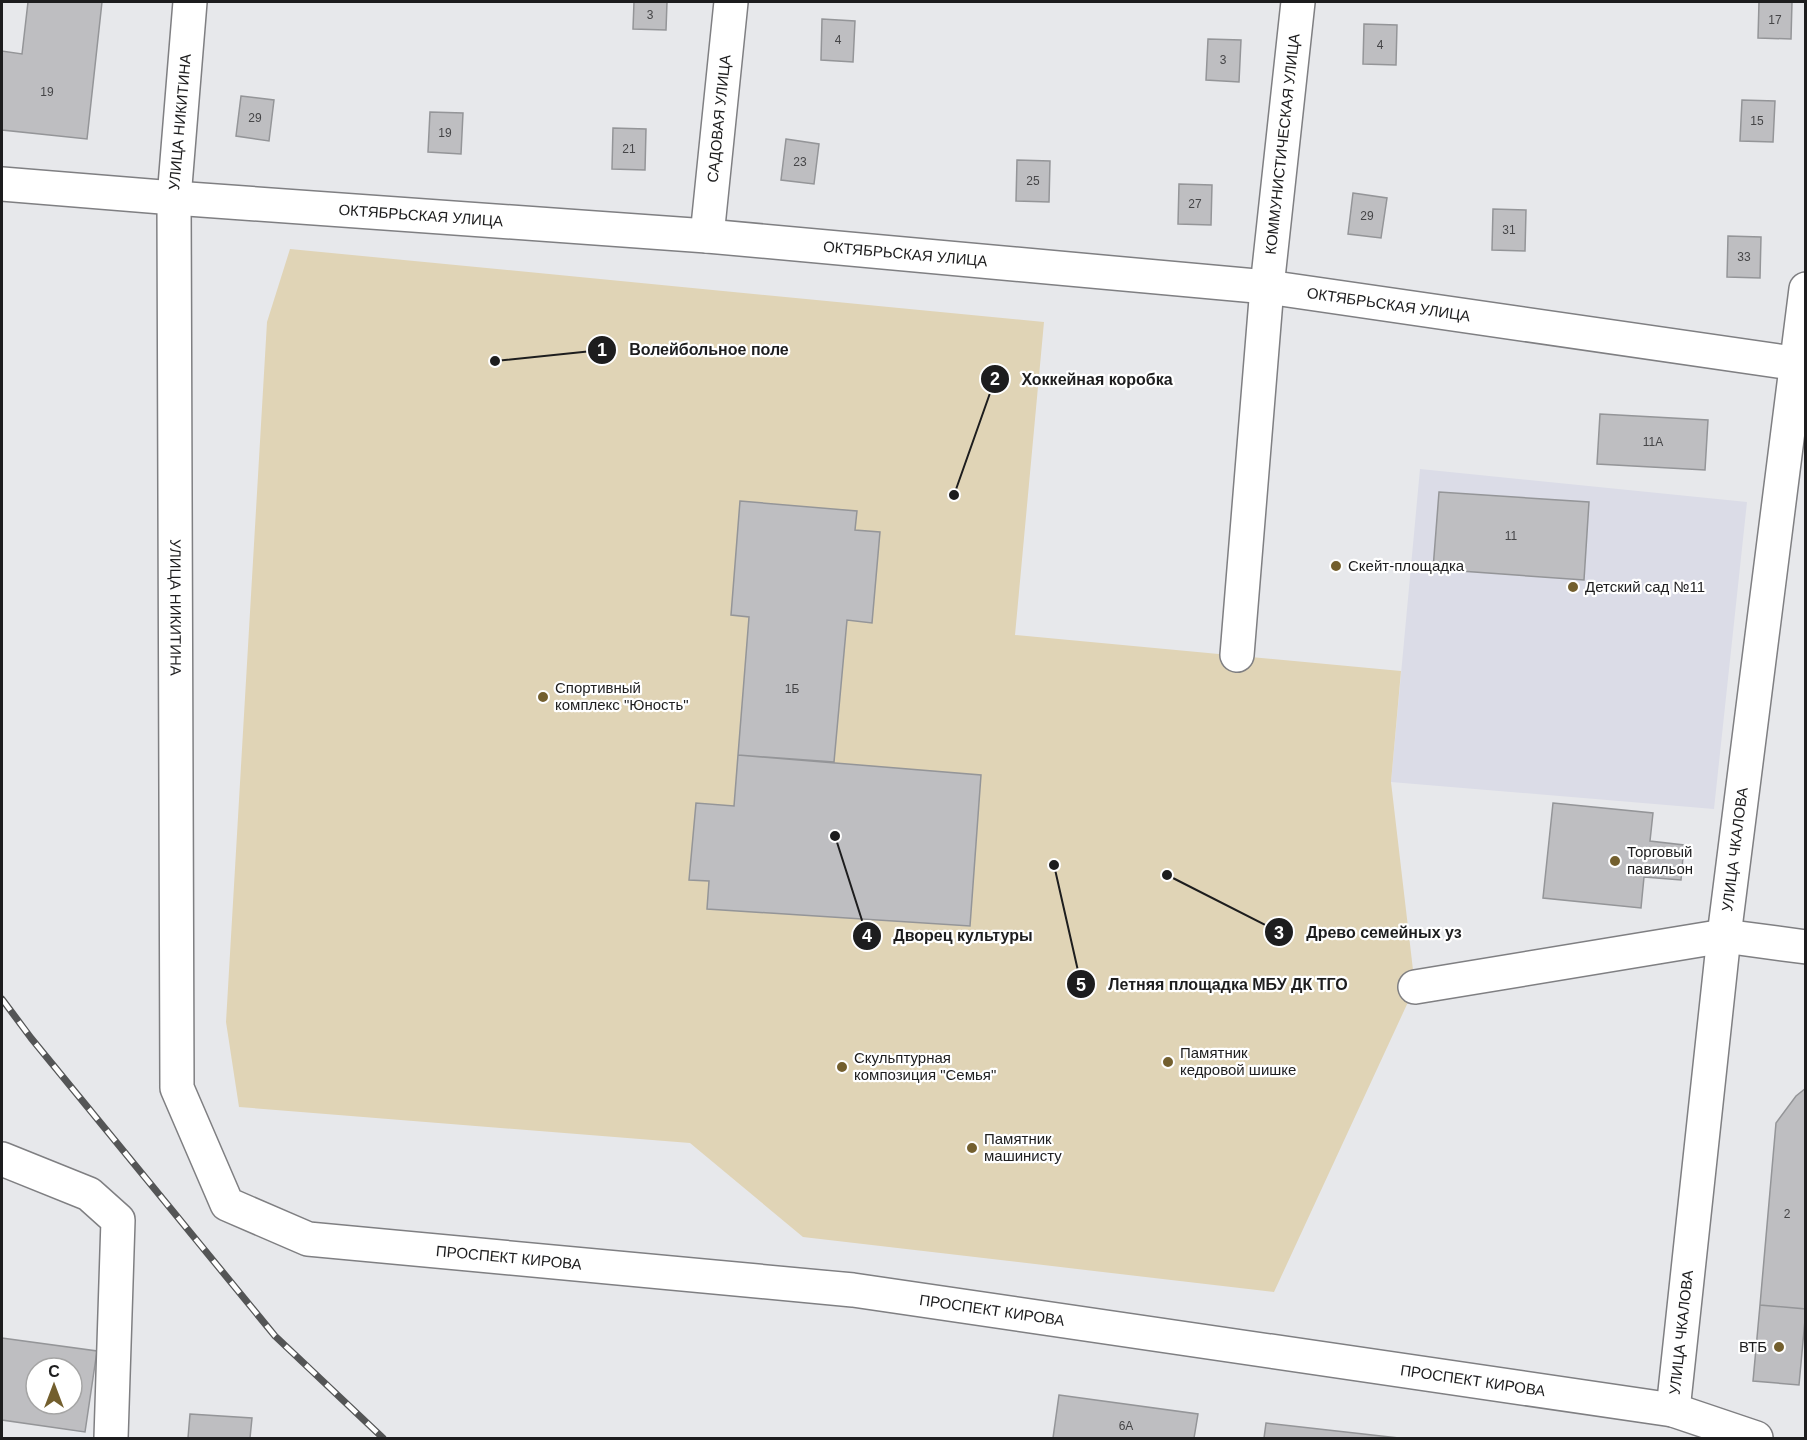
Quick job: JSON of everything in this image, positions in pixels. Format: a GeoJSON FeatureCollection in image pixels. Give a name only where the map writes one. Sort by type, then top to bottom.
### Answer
{"type":"FeatureCollection","features":[{"type":"Feature","properties":{"kind":"street","name":"УЛИЦА НИКИТИНА"},"geometry":{"type":"LineString","coordinates":[[190,2],[174,198],[177,1088],[227,1204]]}},
{"type":"Feature","properties":{"kind":"street","name":"САДОВАЯ УЛИЦА"},"geometry":{"type":"LineString","coordinates":[[707,236],[731,2]]}},
{"type":"Feature","properties":{"kind":"street","name":"КОММУНИСТИЧЕСКАЯ УЛИЦА"},"geometry":{"type":"LineString","coordinates":[[1237,655],[1266,287],[1298,2]]}},
{"type":"Feature","properties":{"kind":"street","name":"ОКТЯБРЬСКАЯ УЛИЦА"},"geometry":{"type":"LineString","coordinates":[[2,183],[174,198],[707,236],[1266,287],[1801,365]]}},
{"type":"Feature","properties":{"kind":"street","name":"УЛИЦА ЧКАЛОВА"},"geometry":{"type":"LineString","coordinates":[[1673,1410],[1724,936],[1801,365],[1806,290]]}},
{"type":"Feature","properties":{"kind":"street"},"geometry":{"type":"LineString","coordinates":[[1415,987],[1724,936],[1806,946]]}},
{"type":"Feature","properties":{"kind":"street"},"geometry":{"type":"LineString","coordinates":[[2,1159],[88,1194],[118,1220],[111,1438]]}},
{"type":"Feature","properties":{"kind":"street","name":"ПРОСПЕКТ КИРОВА"},"geometry":{"type":"LineString","coordinates":[[227,1204],[308,1239],[853,1290],[1673,1410],[1756,1438]]}},
{"type":"Feature","properties":{"kind":"shaded area"},"geometry":{"type":"Polygon","coordinates":[[[290,249],[1044,322],[1015,635],[1401,671],[1391,782],[1415,987],[1274,1292],[803,1237],[690,1143],[239,1107],[226,1022],[267,322],[290,249]]]}},
{"type":"Feature","properties":{"kind":"shaded area","name":"Детский сад №11"},"geometry":{"type":"Polygon","coordinates":[[[1420,469],[1747,502],[1714,809],[1391,782],[1420,469]]]}},
{"type":"Feature","properties":{"kind":"building"},"geometry":{"type":"Polygon","coordinates":[[[28,2],[102,2],[87,139],[2,130],[2,51],[22,54],[28,2]]]}},
{"type":"Feature","properties":{"kind":"building"},"geometry":{"type":"Polygon","coordinates":[[[634,2],[667,2],[666,30],[633,29],[634,2]]]}},
{"type":"Feature","properties":{"kind":"building"},"geometry":{"type":"Polygon","coordinates":[[[1759,2],[1792,2],[1791,39],[1758,38],[1759,2]]]}},
{"type":"Feature","properties":{"kind":"building"},"geometry":{"type":"Polygon","coordinates":[[[822,19],[855,21],[853,62],[821,60],[822,19]]]}},
{"type":"Feature","properties":{"kind":"building"},"geometry":{"type":"Polygon","coordinates":[[[1364,24],[1397,25],[1396,65],[1363,64],[1364,24]]]}},
{"type":"Feature","properties":{"kind":"building"},"geometry":{"type":"Polygon","coordinates":[[[1208,39],[1241,40],[1239,82],[1206,80],[1208,39]]]}},
{"type":"Feature","properties":{"kind":"building"},"geometry":{"type":"Polygon","coordinates":[[[241,96],[274,100],[269,141],[236,136],[241,96]]]}},
{"type":"Feature","properties":{"kind":"building"},"geometry":{"type":"Polygon","coordinates":[[[1742,100],[1775,101],[1773,142],[1740,141],[1742,100]]]}},
{"type":"Feature","properties":{"kind":"building"},"geometry":{"type":"Polygon","coordinates":[[[430,112],[463,113],[461,154],[428,152],[430,112]]]}},
{"type":"Feature","properties":{"kind":"building"},"geometry":{"type":"Polygon","coordinates":[[[613,128],[646,129],[645,170],[612,169],[613,128]]]}},
{"type":"Feature","properties":{"kind":"building"},"geometry":{"type":"Polygon","coordinates":[[[786,139],[819,144],[814,184],[781,180],[786,139]]]}},
{"type":"Feature","properties":{"kind":"building"},"geometry":{"type":"Polygon","coordinates":[[[1017,160],[1050,161],[1049,202],[1016,201],[1017,160]]]}},
{"type":"Feature","properties":{"kind":"building"},"geometry":{"type":"Polygon","coordinates":[[[1179,184],[1212,185],[1211,225],[1178,224],[1179,184]]]}},
{"type":"Feature","properties":{"kind":"building"},"geometry":{"type":"Polygon","coordinates":[[[1353,193],[1387,198],[1381,238],[1348,234],[1353,193]]]}},
{"type":"Feature","properties":{"kind":"building"},"geometry":{"type":"Polygon","coordinates":[[[1493,209],[1526,210],[1525,251],[1492,250],[1493,209]]]}},
{"type":"Feature","properties":{"kind":"building"},"geometry":{"type":"Polygon","coordinates":[[[1728,236],[1761,237],[1760,278],[1727,277],[1728,236]]]}},
{"type":"Feature","properties":{"kind":"building"},"geometry":{"type":"Polygon","coordinates":[[[1600,414],[1708,420],[1705,470],[1597,464],[1600,414]]]}},
{"type":"Feature","properties":{"kind":"building"},"geometry":{"type":"Polygon","coordinates":[[[1439,492],[1589,502],[1584,580],[1433,569],[1439,492]]]}},
{"type":"Feature","properties":{"kind":"building"},"geometry":{"type":"Polygon","coordinates":[[[740,501],[857,511],[855,530],[880,532],[872,623],[847,620],[834,762],[738,755],[749,617],[731,615],[740,501]]]}},
{"type":"Feature","properties":{"kind":"building"},"geometry":{"type":"Polygon","coordinates":[[[738,755],[981,775],[970,926],[707,909],[709,881],[689,880],[696,803],[734,806],[738,755]]]}},
{"type":"Feature","properties":{"kind":"building","name":"Торговый павильон"},"geometry":{"type":"Polygon","coordinates":[[[1553,803],[1653,813],[1650,841],[1684,845],[1681,880],[1644,877],[1641,908],[1543,898],[1553,803]]]}},
{"type":"Feature","properties":{"kind":"building"},"geometry":{"type":"Polygon","coordinates":[[[1806,1088],[1806,1309],[1760,1305],[1776,1123],[1796,1096],[1806,1088]]]}},
{"type":"Feature","properties":{"kind":"building","name":"ВТБ"},"geometry":{"type":"Polygon","coordinates":[[[1760,1305],[1806,1309],[1799,1385],[1753,1381],[1760,1305]]]}},
{"type":"Feature","properties":{"kind":"building"},"geometry":{"type":"Polygon","coordinates":[[[2,1338],[97,1351],[85,1432],[2,1420],[2,1338]]]}},
{"type":"Feature","properties":{"kind":"building"},"geometry":{"type":"Polygon","coordinates":[[[1059,1395],[1198,1414],[1194,1438],[1053,1438],[1059,1395]]]}},
{"type":"Feature","properties":{"kind":"building"},"geometry":{"type":"Polygon","coordinates":[[[190,1414],[252,1418],[250,1438],[188,1438],[190,1414]]]}},
{"type":"Feature","properties":{"kind":"building"},"geometry":{"type":"Polygon","coordinates":[[[1266,1423],[1399,1438],[1264,1438],[1266,1423]]]}},
{"type":"Feature","properties":{"kind":"railway"},"geometry":{"type":"LineString","coordinates":[[2,999],[31,1038],[275,1336],[383,1438]]}},
{"type":"Feature","properties":{"kind":"place","name":"Волейбольное поле"},"geometry":{"type":"Point","coordinates":[495,361]}},
{"type":"Feature","properties":{"kind":"place","name":"Хоккейная коробка"},"geometry":{"type":"Point","coordinates":[954,495]}},
{"type":"Feature","properties":{"kind":"place","name":"Скейт-площадка"},"geometry":{"type":"Point","coordinates":[1336,566]}},
{"type":"Feature","properties":{"kind":"place","name":"Детский сад №11"},"geometry":{"type":"Point","coordinates":[1573,587]}},
{"type":"Feature","properties":{"kind":"place","name":"Спортивный комплекс \"Юность\""},"geometry":{"type":"Point","coordinates":[543,697]}},
{"type":"Feature","properties":{"kind":"place","name":"Дворец культуры"},"geometry":{"type":"Point","coordinates":[835,836]}},
{"type":"Feature","properties":{"kind":"place","name":"Торговый павильон"},"geometry":{"type":"Point","coordinates":[1615,861]}},
{"type":"Feature","properties":{"kind":"place","name":"Летняя площадка МБУ ДК ТГО"},"geometry":{"type":"Point","coordinates":[1054,865]}},
{"type":"Feature","properties":{"kind":"place","name":"Древо семейных уз"},"geometry":{"type":"Point","coordinates":[1167,875]}},
{"type":"Feature","properties":{"kind":"place","name":"Памятник кедровой шишке"},"geometry":{"type":"Point","coordinates":[1168,1062]}},
{"type":"Feature","properties":{"kind":"place","name":"Скульптурная композиция \"Семья\""},"geometry":{"type":"Point","coordinates":[842,1067]}},
{"type":"Feature","properties":{"kind":"place","name":"Памятник машинисту"},"geometry":{"type":"Point","coordinates":[972,1148]}},
{"type":"Feature","properties":{"kind":"place","name":"ВТБ"},"geometry":{"type":"Point","coordinates":[1779,1347]}}]}
